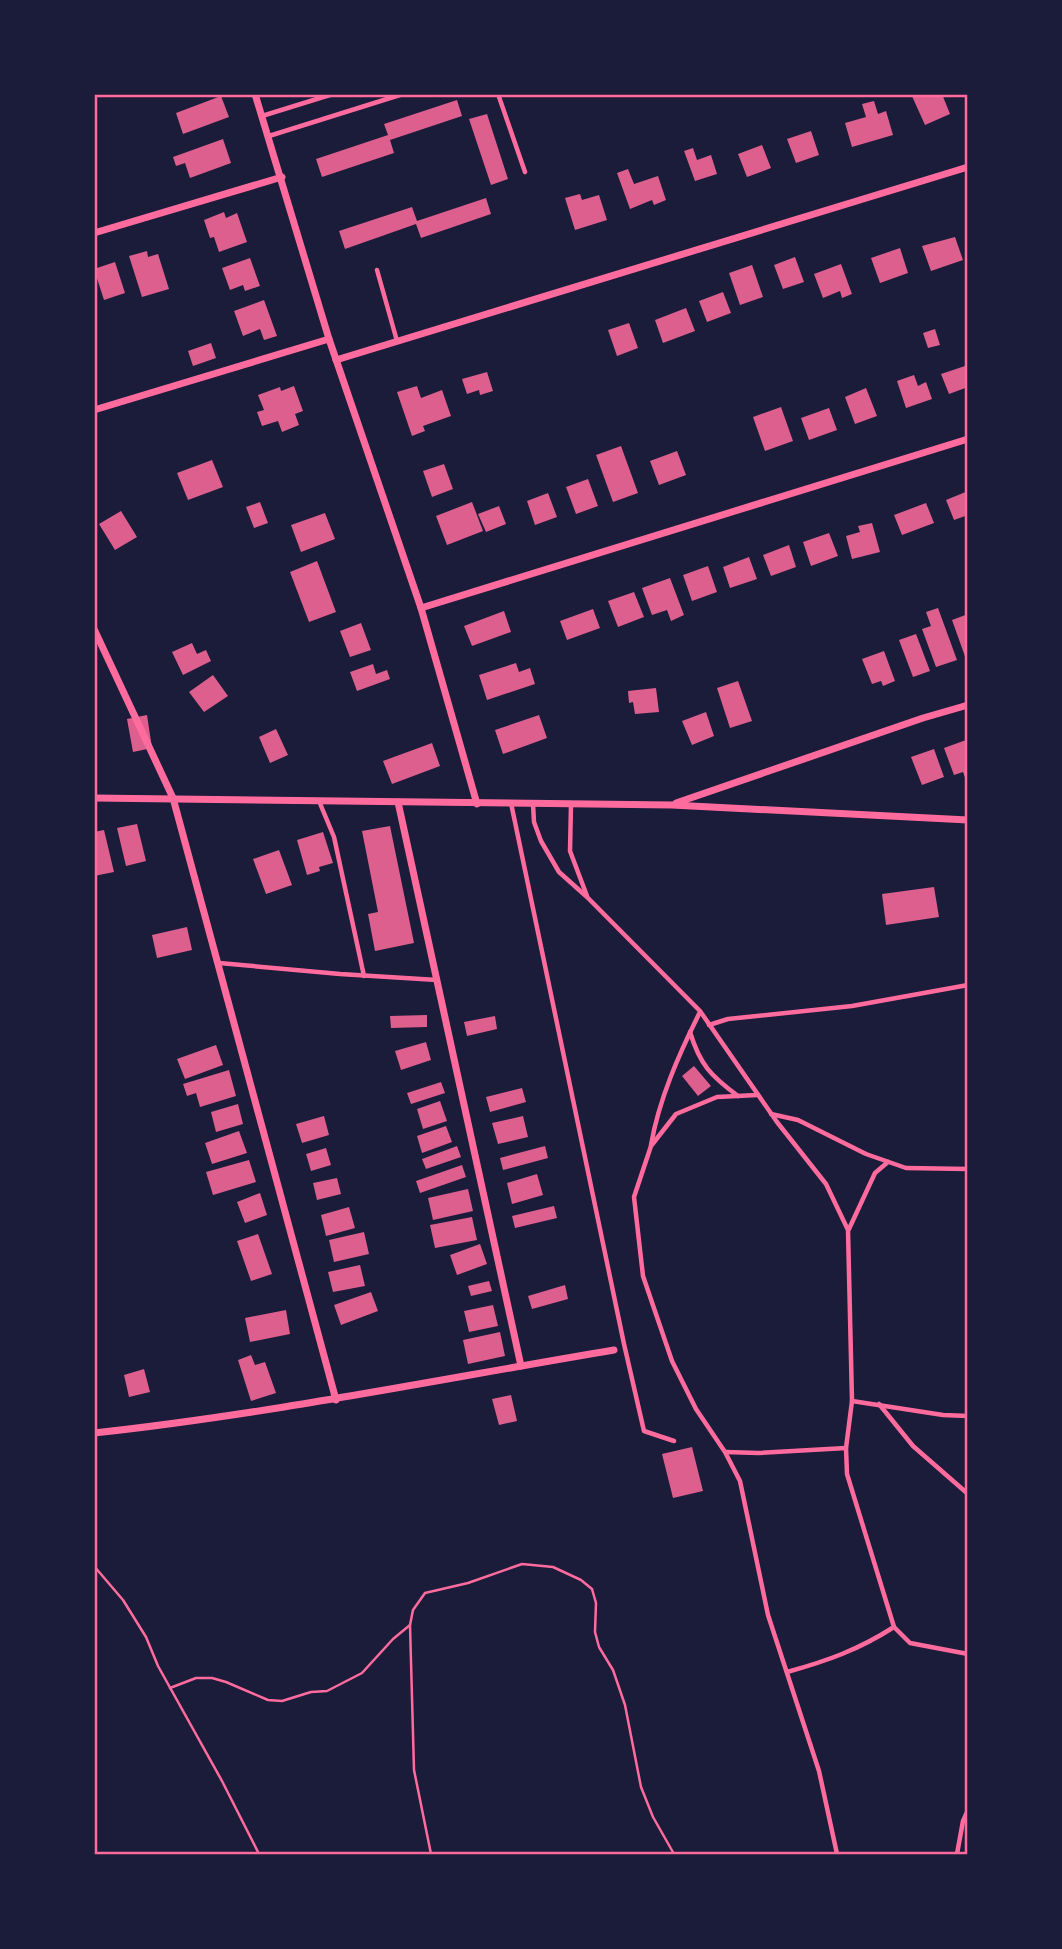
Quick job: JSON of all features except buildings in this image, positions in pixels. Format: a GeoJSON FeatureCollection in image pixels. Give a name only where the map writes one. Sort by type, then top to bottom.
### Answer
{"type":"FeatureCollection","features":[{"type":"Feature","properties":{"kind":"street"},"geometry":{"type":"LineString","coordinates":[[256,94],[329,339],[421,608],[477,804]]}},
{"type":"Feature","properties":{"kind":"street"},"geometry":{"type":"LineString","coordinates":[[336,360],[968,167]]}},
{"type":"Feature","properties":{"kind":"street"},"geometry":{"type":"LineString","coordinates":[[94,233],[282,177]]}},
{"type":"Feature","properties":{"kind":"street"},"geometry":{"type":"LineString","coordinates":[[94,410],[329,339]]}},
{"type":"Feature","properties":{"kind":"street"},"geometry":{"type":"LineString","coordinates":[[421,608],[968,439]]}},
{"type":"Feature","properties":{"kind":"street"},"geometry":{"type":"LineString","coordinates":[[94,629],[173,798],[336,1400]]}},
{"type":"Feature","properties":{"kind":"street"},"geometry":{"type":"LineString","coordinates":[[672,805],[911,722],[968,705]]}},
{"type":"Feature","properties":{"kind":"street"},"geometry":{"type":"LineString","coordinates":[[94,798],[672,805],[968,820]]}},
{"type":"Feature","properties":{"kind":"street"},"geometry":{"type":"LineString","coordinates":[[398,802],[521,1366]]}},
{"type":"Feature","properties":{"kind":"street"},"geometry":{"type":"LineString","coordinates":[[94,1433],[189,1423],[336,1400],[614,1350]]}},
{"type":"Feature","properties":{"kind":"lane"},"geometry":{"type":"LineString","coordinates":[[262,116],[333,94]]}},
{"type":"Feature","properties":{"kind":"lane"},"geometry":{"type":"LineString","coordinates":[[269,136],[403,94]]}},
{"type":"Feature","properties":{"kind":"lane"},"geometry":{"type":"LineString","coordinates":[[498,94],[525,172]]}},
{"type":"Feature","properties":{"kind":"lane"},"geometry":{"type":"LineString","coordinates":[[377,270],[397,341]]}},
{"type":"Feature","properties":{"kind":"lane"},"geometry":{"type":"LineString","coordinates":[[319,801],[334,837],[364,976]]}},
{"type":"Feature","properties":{"kind":"lane"},"geometry":{"type":"LineString","coordinates":[[511,803],[644,1431],[674,1441]]}},
{"type":"Feature","properties":{"kind":"lane"},"geometry":{"type":"LineString","coordinates":[[533,804],[534,822],[541,841],[559,873],[587,897],[700,1011],[771,1114],[826,1184],[848,1230],[852,1401],[846,1448],[847,1474],[894,1627],[910,1643],[968,1654]]}},
{"type":"Feature","properties":{"kind":"lane"},"geometry":{"type":"LineString","coordinates":[[571,805],[570,851],[587,897]]}},
{"type":"Feature","properties":{"kind":"lane"},"geometry":{"type":"LineString","coordinates":[[218,963],[437,980]]}},
{"type":"Feature","properties":{"kind":"lane"},"geometry":{"type":"LineString","coordinates":[[709,1025],[728,1019],[852,1006],[968,985]]}},
{"type":"Feature","properties":{"kind":"lane"},"geometry":{"type":"LineString","coordinates":[[700,1011],[655,1122],[651,1146],[634,1198],[643,1276],[672,1361],[696,1409],[725,1452],[740,1481],[768,1615],[819,1771],[837,1854]]}},
{"type":"Feature","properties":{"kind":"lane"},"geometry":{"type":"LineString","coordinates":[[690,1032],[698,1055],[716,1080],[739,1096]]}},
{"type":"Feature","properties":{"kind":"lane"},"geometry":{"type":"LineString","coordinates":[[651,1146],[676,1114],[718,1097],[758,1095]]}},
{"type":"Feature","properties":{"kind":"lane"},"geometry":{"type":"LineString","coordinates":[[771,1114],[798,1119],[866,1154],[906,1168],[968,1169]]}},
{"type":"Feature","properties":{"kind":"lane"},"geometry":{"type":"LineString","coordinates":[[848,1230],[875,1173],[889,1162]]}},
{"type":"Feature","properties":{"kind":"lane"},"geometry":{"type":"LineString","coordinates":[[852,1401],[943,1415],[968,1416]]}},
{"type":"Feature","properties":{"kind":"lane"},"geometry":{"type":"LineString","coordinates":[[879,1404],[913,1446],[968,1494]]}},
{"type":"Feature","properties":{"kind":"lane"},"geometry":{"type":"LineString","coordinates":[[725,1452],[846,1448]]}},
{"type":"Feature","properties":{"kind":"lane"},"geometry":{"type":"LineString","coordinates":[[787,1672],[831,1660],[868,1644],[894,1627]]}},
{"type":"Feature","properties":{"kind":"lane"},"geometry":{"type":"LineString","coordinates":[[957,1854],[963,1821],[968,1810]]}},
{"type":"Feature","properties":{"kind":"path"},"geometry":{"type":"LineString","coordinates":[[431,1854],[414,1770],[410,1625],[413,1610],[425,1593],[468,1583],[522,1564],[553,1567],[581,1580],[592,1589],[596,1603],[595,1632],[599,1647],[613,1670],[625,1705],[641,1787],[653,1817],[674,1854]]}},
{"type":"Feature","properties":{"kind":"path"},"geometry":{"type":"LineString","coordinates":[[94,1566],[123,1600],[146,1637],[170,1688],[259,1854]]}},
{"type":"Feature","properties":{"kind":"path"},"geometry":{"type":"LineString","coordinates":[[170,1688],[196,1678],[212,1678],[268,1700],[282,1701],[327,1690],[362,1673],[393,1639],[410,1625]]}}]}
